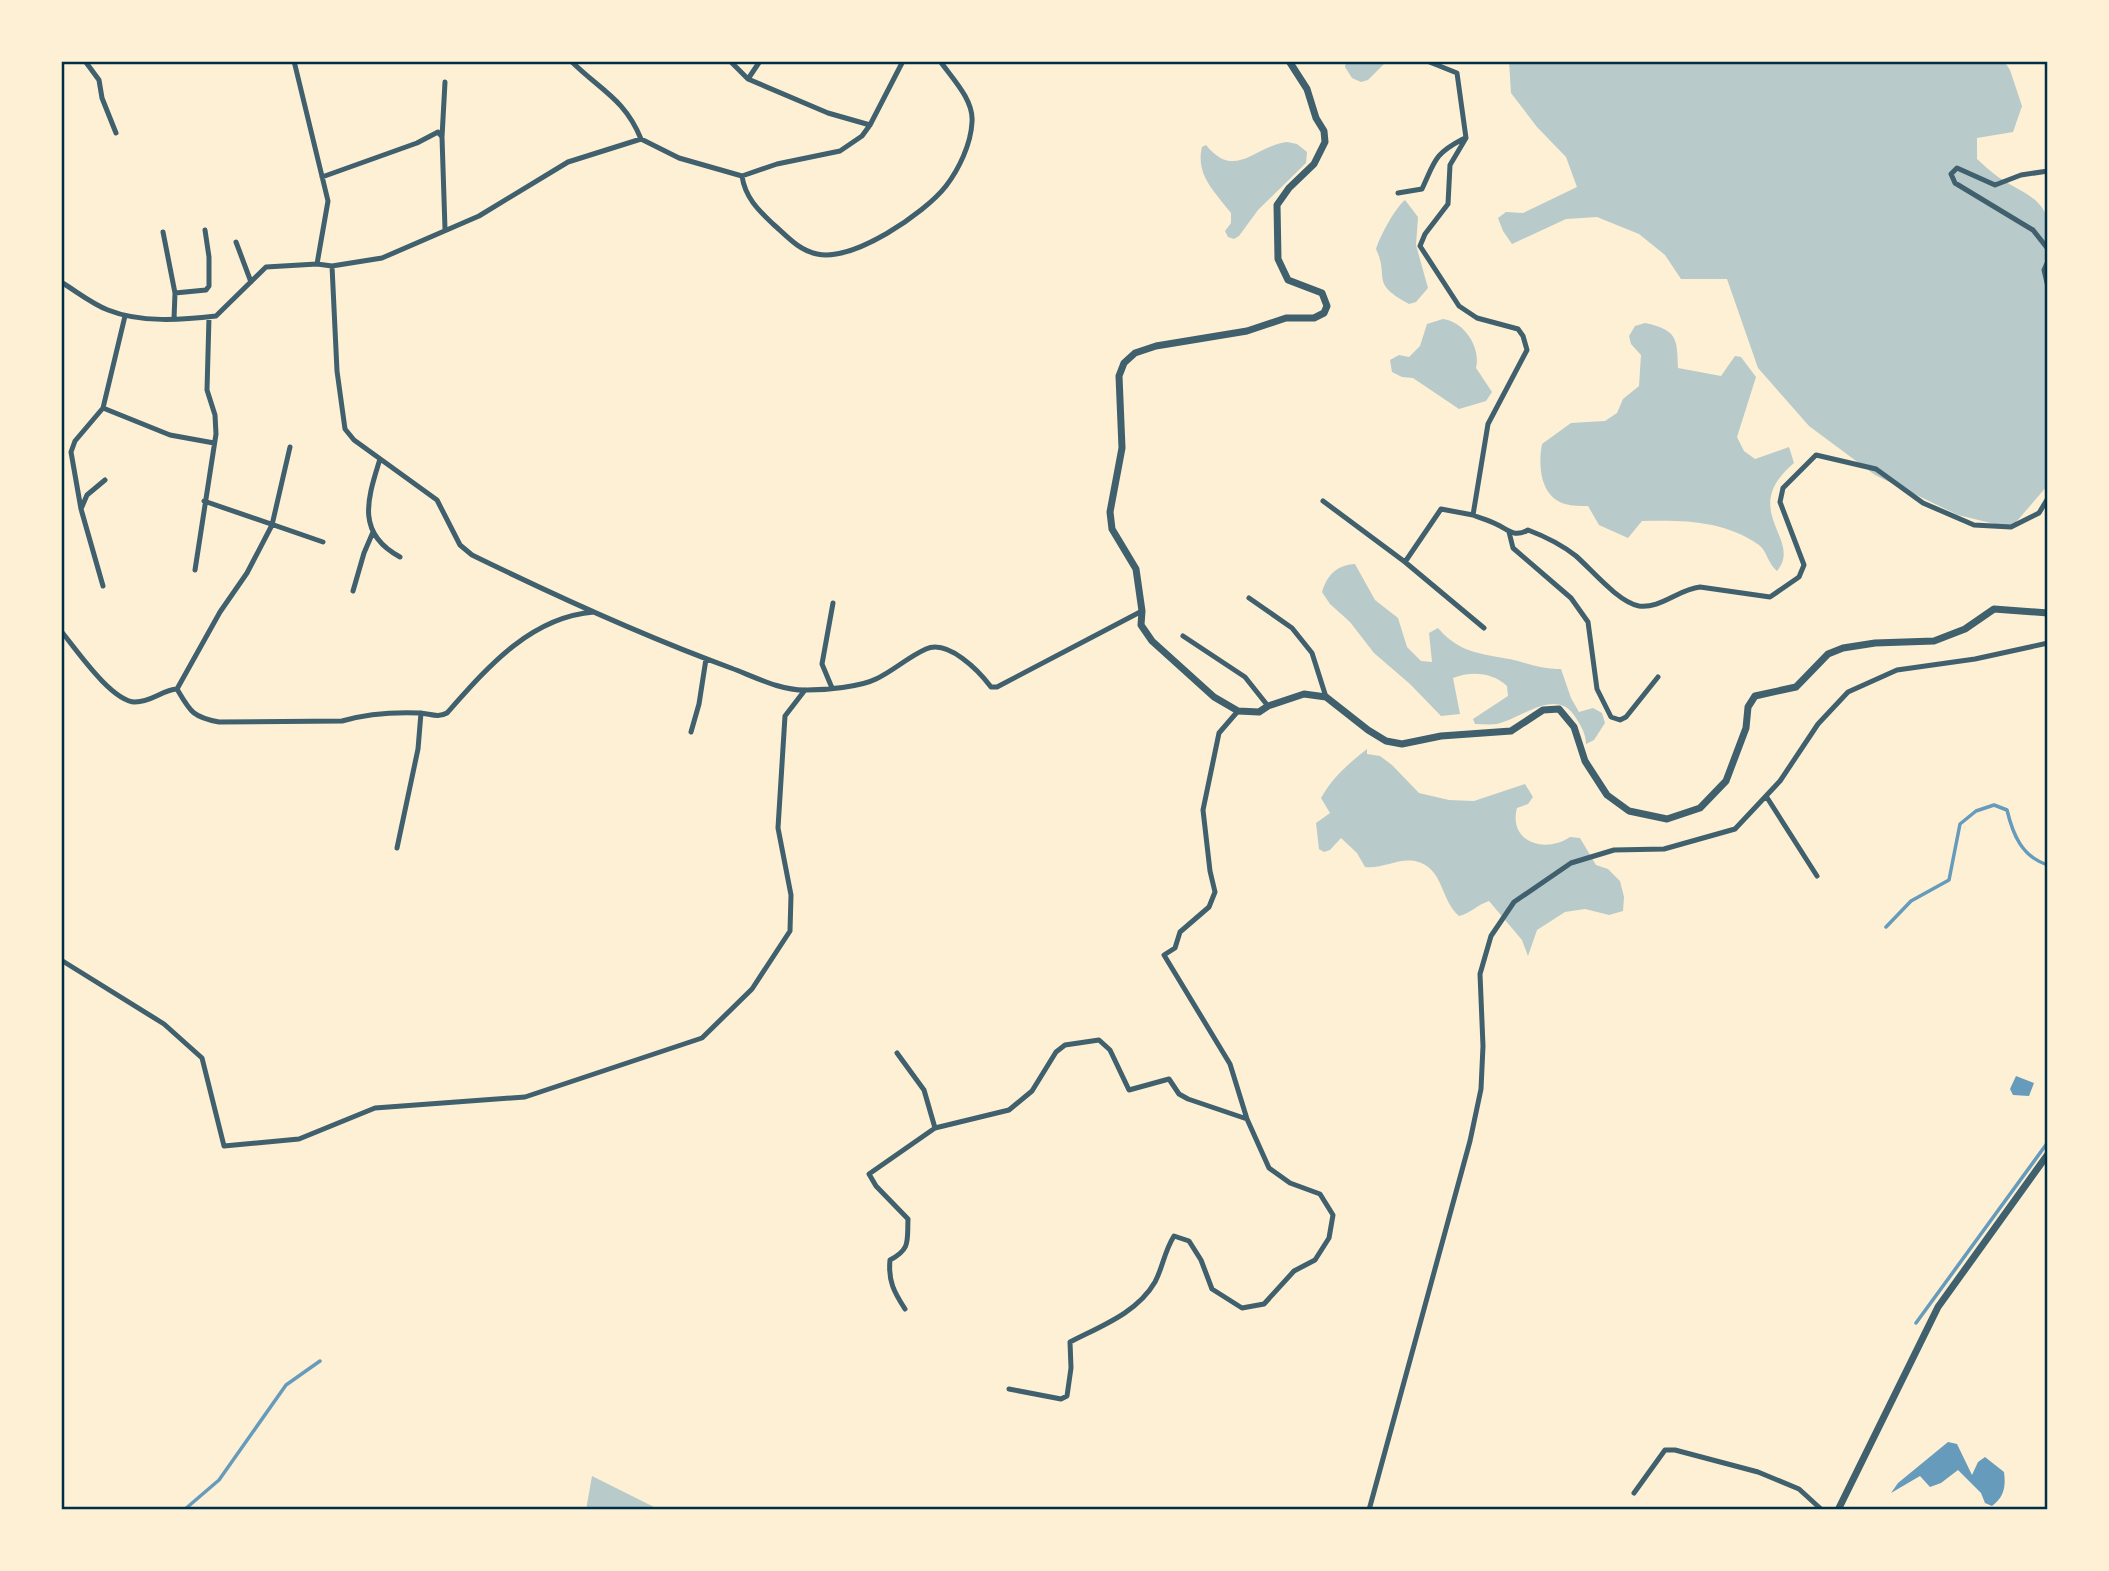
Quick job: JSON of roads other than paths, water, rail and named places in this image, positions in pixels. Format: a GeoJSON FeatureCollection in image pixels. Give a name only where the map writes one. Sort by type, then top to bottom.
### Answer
{"type":"FeatureCollection","features":[{"type":"Feature","properties":{"kind":"street"},"geometry":{"type":"LineString","coordinates":[[85,61],[99,80],[102,98],[116,133]]}},
{"type":"Feature","properties":{"kind":"street"},"geometry":{"type":"LineString","coordinates":[[294,61],[328,201],[317,264]]}},
{"type":"Feature","properties":{"kind":"street"},"geometry":{"type":"LineString","coordinates":[[571,61],[615,97],[634,120],[641,139],[679,158],[742,176],[777,164],[840,151],[862,136],[904,61]]}},
{"type":"Feature","properties":{"kind":"street"},"geometry":{"type":"LineString","coordinates":[[730,61],[748,79],[828,113],[870,125]]}},
{"type":"Feature","properties":{"kind":"street"},"geometry":{"type":"LineString","coordinates":[[748,79],[760,61]]}},
{"type":"Feature","properties":{"kind":"street"},"geometry":{"type":"LineString","coordinates":[[742,176],[744,188],[757,208],[800,249],[818,255],[835,256],[898,226],[931,202],[946,185],[965,153],[972,122],[971,110],[959,86],[940,61]]}},
{"type":"Feature","properties":{"kind":"street"},"geometry":{"type":"LineString","coordinates":[[1289,61],[1307,89],[1316,118],[1324,131],[1325,142],[1314,164],[1289,187],[1277,205],[1278,259],[1288,280],[1322,293],[1327,306],[1324,313],[1314,318],[1286,318],[1247,331],[1156,346],[1135,353],[1125,363],[1119,376],[1122,448],[1110,512],[1112,529],[1136,569],[1142,611],[1141,625],[1152,640],[1214,697],[1238,711],[1259,712],[1268,706],[1304,694],[1326,697],[1368,730],[1386,741],[1402,744],[1441,736],[1511,731],[1543,710],[1559,709],[1574,727],[1585,761],[1607,795],[1629,811],[1667,819],[1700,808],[1726,781],[1746,728],[1748,707],[1755,695],[1796,687],[1828,654],[1843,648],[1875,643],[1934,641],[1965,629],[1994,609],[2048,613]]}},
{"type":"Feature","properties":{"kind":"street"},"geometry":{"type":"LineString","coordinates":[[1426,61],[1457,73],[1466,138],[1450,165],[1448,204],[1424,234],[1420,246],[1459,306],[1477,317],[1518,329],[1523,335],[1527,350],[1488,424],[1473,515]]}},
{"type":"Feature","properties":{"kind":"street"},"geometry":{"type":"LineString","coordinates":[[445,82],[442,137],[445,229]]}},
{"type":"Feature","properties":{"kind":"street"},"geometry":{"type":"LineString","coordinates":[[322,177],[417,144],[436,132],[442,137]]}},
{"type":"Feature","properties":{"kind":"street"},"geometry":{"type":"LineString","coordinates":[[1398,193],[1422,189],[1438,156],[1445,148],[1466,138]]}},
{"type":"Feature","properties":{"kind":"street"},"geometry":{"type":"LineString","coordinates":[[61,282],[106,309],[125,316],[174,319],[216,316],[266,267],[317,264],[332,266],[382,258],[479,216],[568,162],[641,139]]}},
{"type":"Feature","properties":{"kind":"street"},"geometry":{"type":"LineString","coordinates":[[2048,171],[2021,174],[1995,185],[1957,168],[1951,174],[1955,183],[2033,230],[2048,249]]}},
{"type":"Feature","properties":{"kind":"street"},"geometry":{"type":"LineString","coordinates":[[175,293],[206,290],[209,286],[205,230]]}},
{"type":"Feature","properties":{"kind":"street"},"geometry":{"type":"LineString","coordinates":[[163,232],[175,293],[174,319]]}},
{"type":"Feature","properties":{"kind":"street"},"geometry":{"type":"LineString","coordinates":[[236,242],[251,282]]}},
{"type":"Feature","properties":{"kind":"street"},"geometry":{"type":"LineString","coordinates":[[2048,261],[2044,271],[2048,287]]}},
{"type":"Feature","properties":{"kind":"street"},"geometry":{"type":"LineString","coordinates":[[332,266],[337,371],[345,429],[354,440],[437,500],[460,545],[472,555],[566,601],[597,611],[706,659],[786,688],[806,690],[873,681],[928,647],[942,648],[961,657],[977,669],[991,687],[997,687],[1142,611]]}},
{"type":"Feature","properties":{"kind":"street"},"geometry":{"type":"LineString","coordinates":[[103,586],[81,509],[71,452],[75,441],[103,408],[125,316]]}},
{"type":"Feature","properties":{"kind":"street"},"geometry":{"type":"LineString","coordinates":[[195,570],[214,443],[215,415],[207,390],[209,317]]}},
{"type":"Feature","properties":{"kind":"street"},"geometry":{"type":"LineString","coordinates":[[103,408],[170,435],[214,443]]}},
{"type":"Feature","properties":{"kind":"street"},"geometry":{"type":"LineString","coordinates":[[177,689],[220,612],[247,573],[272,525],[289,447]]}},
{"type":"Feature","properties":{"kind":"street"},"geometry":{"type":"LineString","coordinates":[[61,456],[71,452]]}},
{"type":"Feature","properties":{"kind":"street"},"geometry":{"type":"LineString","coordinates":[[1405,562],[1441,509],[1473,515],[1498,524],[1509,532],[1520,534],[1528,530],[1540,534],[1573,554],[1623,599],[1638,606],[1653,605],[1690,588],[1700,587],[1770,597],[1799,578],[1804,565],[1780,502],[1783,488],[1816,455],[1876,469],[1923,503],[1974,525],[2011,527],[2039,513],[2048,498]]}},
{"type":"Feature","properties":{"kind":"street"},"geometry":{"type":"LineString","coordinates":[[380,459],[369,497],[368,516],[373,532],[386,550],[400,557]]}},
{"type":"Feature","properties":{"kind":"street"},"geometry":{"type":"LineString","coordinates":[[81,509],[87,495],[105,480]]}},
{"type":"Feature","properties":{"kind":"street"},"geometry":{"type":"LineString","coordinates":[[204,501],[323,542]]}},
{"type":"Feature","properties":{"kind":"street"},"geometry":{"type":"LineString","coordinates":[[1323,501],[1405,562],[1485,628]]}},
{"type":"Feature","properties":{"kind":"street"},"geometry":{"type":"LineString","coordinates":[[353,591],[373,532]]}},
{"type":"Feature","properties":{"kind":"street"},"geometry":{"type":"LineString","coordinates":[[1509,532],[1513,548],[1571,598],[1588,622],[1597,689],[1611,717],[1620,720],[1626,717],[1658,677]]}},
{"type":"Feature","properties":{"kind":"street"},"geometry":{"type":"LineString","coordinates":[[1249,598],[1292,628],[1312,653],[1326,697]]}},
{"type":"Feature","properties":{"kind":"street"},"geometry":{"type":"LineString","coordinates":[[832,688],[822,664],[833,603]]}},
{"type":"Feature","properties":{"kind":"street"},"geometry":{"type":"LineString","coordinates":[[177,689],[188,708],[200,719],[219,722],[342,721],[361,715],[421,713],[441,717],[487,668],[514,645],[541,627],[574,613],[597,611]]}},
{"type":"Feature","properties":{"kind":"street"},"geometry":{"type":"LineString","coordinates":[[61,631],[107,687],[132,702],[151,700],[170,689],[177,689]]}},
{"type":"Feature","properties":{"kind":"street"},"geometry":{"type":"LineString","coordinates":[[1183,636],[1245,677],[1268,706]]}},
{"type":"Feature","properties":{"kind":"street"},"geometry":{"type":"LineString","coordinates":[[1369,1510],[1470,1141],[1481,1089],[1483,1046],[1480,974],[1491,936],[1514,902],[1571,863],[1614,850],[1664,849],[1735,830],[1780,781],[1818,724],[1848,692],[1898,670],[1975,659],[2048,643]]}},
{"type":"Feature","properties":{"kind":"street"},"geometry":{"type":"LineString","coordinates":[[691,732],[699,704],[706,659]]}},
{"type":"Feature","properties":{"kind":"street"},"geometry":{"type":"LineString","coordinates":[[61,960],[163,1024],[202,1058],[224,1146],[299,1139],[374,1108],[525,1097],[702,1038],[752,989],[790,931],[791,895],[778,828],[785,716],[806,690]]}},
{"type":"Feature","properties":{"kind":"street"},"geometry":{"type":"LineString","coordinates":[[1009,1389],[1061,1399],[1067,1396],[1071,1368],[1070,1342],[1117,1318],[1140,1301],[1156,1281],[1165,1250],[1174,1236],[1189,1241],[1201,1260],[1212,1289],[1242,1307],[1264,1304],[1294,1271],[1315,1260],[1329,1238],[1333,1215],[1320,1194],[1290,1183],[1269,1168],[1247,1119],[1230,1064],[1164,955],[1175,948],[1180,932],[1209,906],[1215,892],[1209,872],[1203,810],[1219,733],[1238,711]]}},
{"type":"Feature","properties":{"kind":"street"},"geometry":{"type":"LineString","coordinates":[[397,848],[418,749],[421,713]]}},
{"type":"Feature","properties":{"kind":"street"},"geometry":{"type":"LineString","coordinates":[[1766,796],[1818,876]]}},
{"type":"Feature","properties":{"kind":"street"},"geometry":{"type":"LineString","coordinates":[[905,1309],[891,1287],[889,1274],[890,1260],[903,1254],[907,1247],[908,1219],[876,1186],[869,1174],[935,1128],[1009,1110],[1032,1091],[1056,1052],[1065,1045],[1099,1040],[1110,1050],[1129,1090],[1169,1079],[1179,1094],[1188,1099],[1247,1119]]}},
{"type":"Feature","properties":{"kind":"street"},"geometry":{"type":"LineString","coordinates":[[897,1053],[925,1090],[935,1128]]}},
{"type":"Feature","properties":{"kind":"street"},"geometry":{"type":"LineString","coordinates":[[1838,1510],[1938,1307],[2048,1154]]}},
{"type":"Feature","properties":{"kind":"street"},"geometry":{"type":"LineString","coordinates":[[1634,1493],[1660,1455],[1665,1450],[1675,1450],[1758,1472],[1798,1489],[1822,1510]]}},
{"type":"Feature","properties":{"kind":"water"},"geometry":{"type":"Polygon","coordinates":[[[2016,1076],[2034,1083],[2029,1096],[2013,1095],[2010,1089],[2016,1076]]]}},
{"type":"Feature","properties":{"kind":"water"},"geometry":{"type":"Polygon","coordinates":[[[1948,1442],[1957,1444],[1972,1475],[1978,1462],[1985,1457],[2004,1472],[2003,1491],[1992,1506],[1985,1503],[1981,1493],[1958,1470],[1941,1483],[1930,1487],[1920,1476],[1891,1493],[1898,1483],[1948,1442]]]}},
{"type":"Feature","properties":{"kind":"waterway"},"geometry":{"type":"LineString","coordinates":[[1886,927],[1911,901],[1949,880],[1960,824],[1976,811],[1994,805],[2007,810],[2012,828],[2025,851],[2048,865]]}},
{"type":"Feature","properties":{"kind":"waterway"},"geometry":{"type":"LineString","coordinates":[[1916,1323],[2048,1142]]}},
{"type":"Feature","properties":{"kind":"waterway"},"geometry":{"type":"LineString","coordinates":[[184,1510],[219,1480],[286,1385],[320,1361]]}}]}
